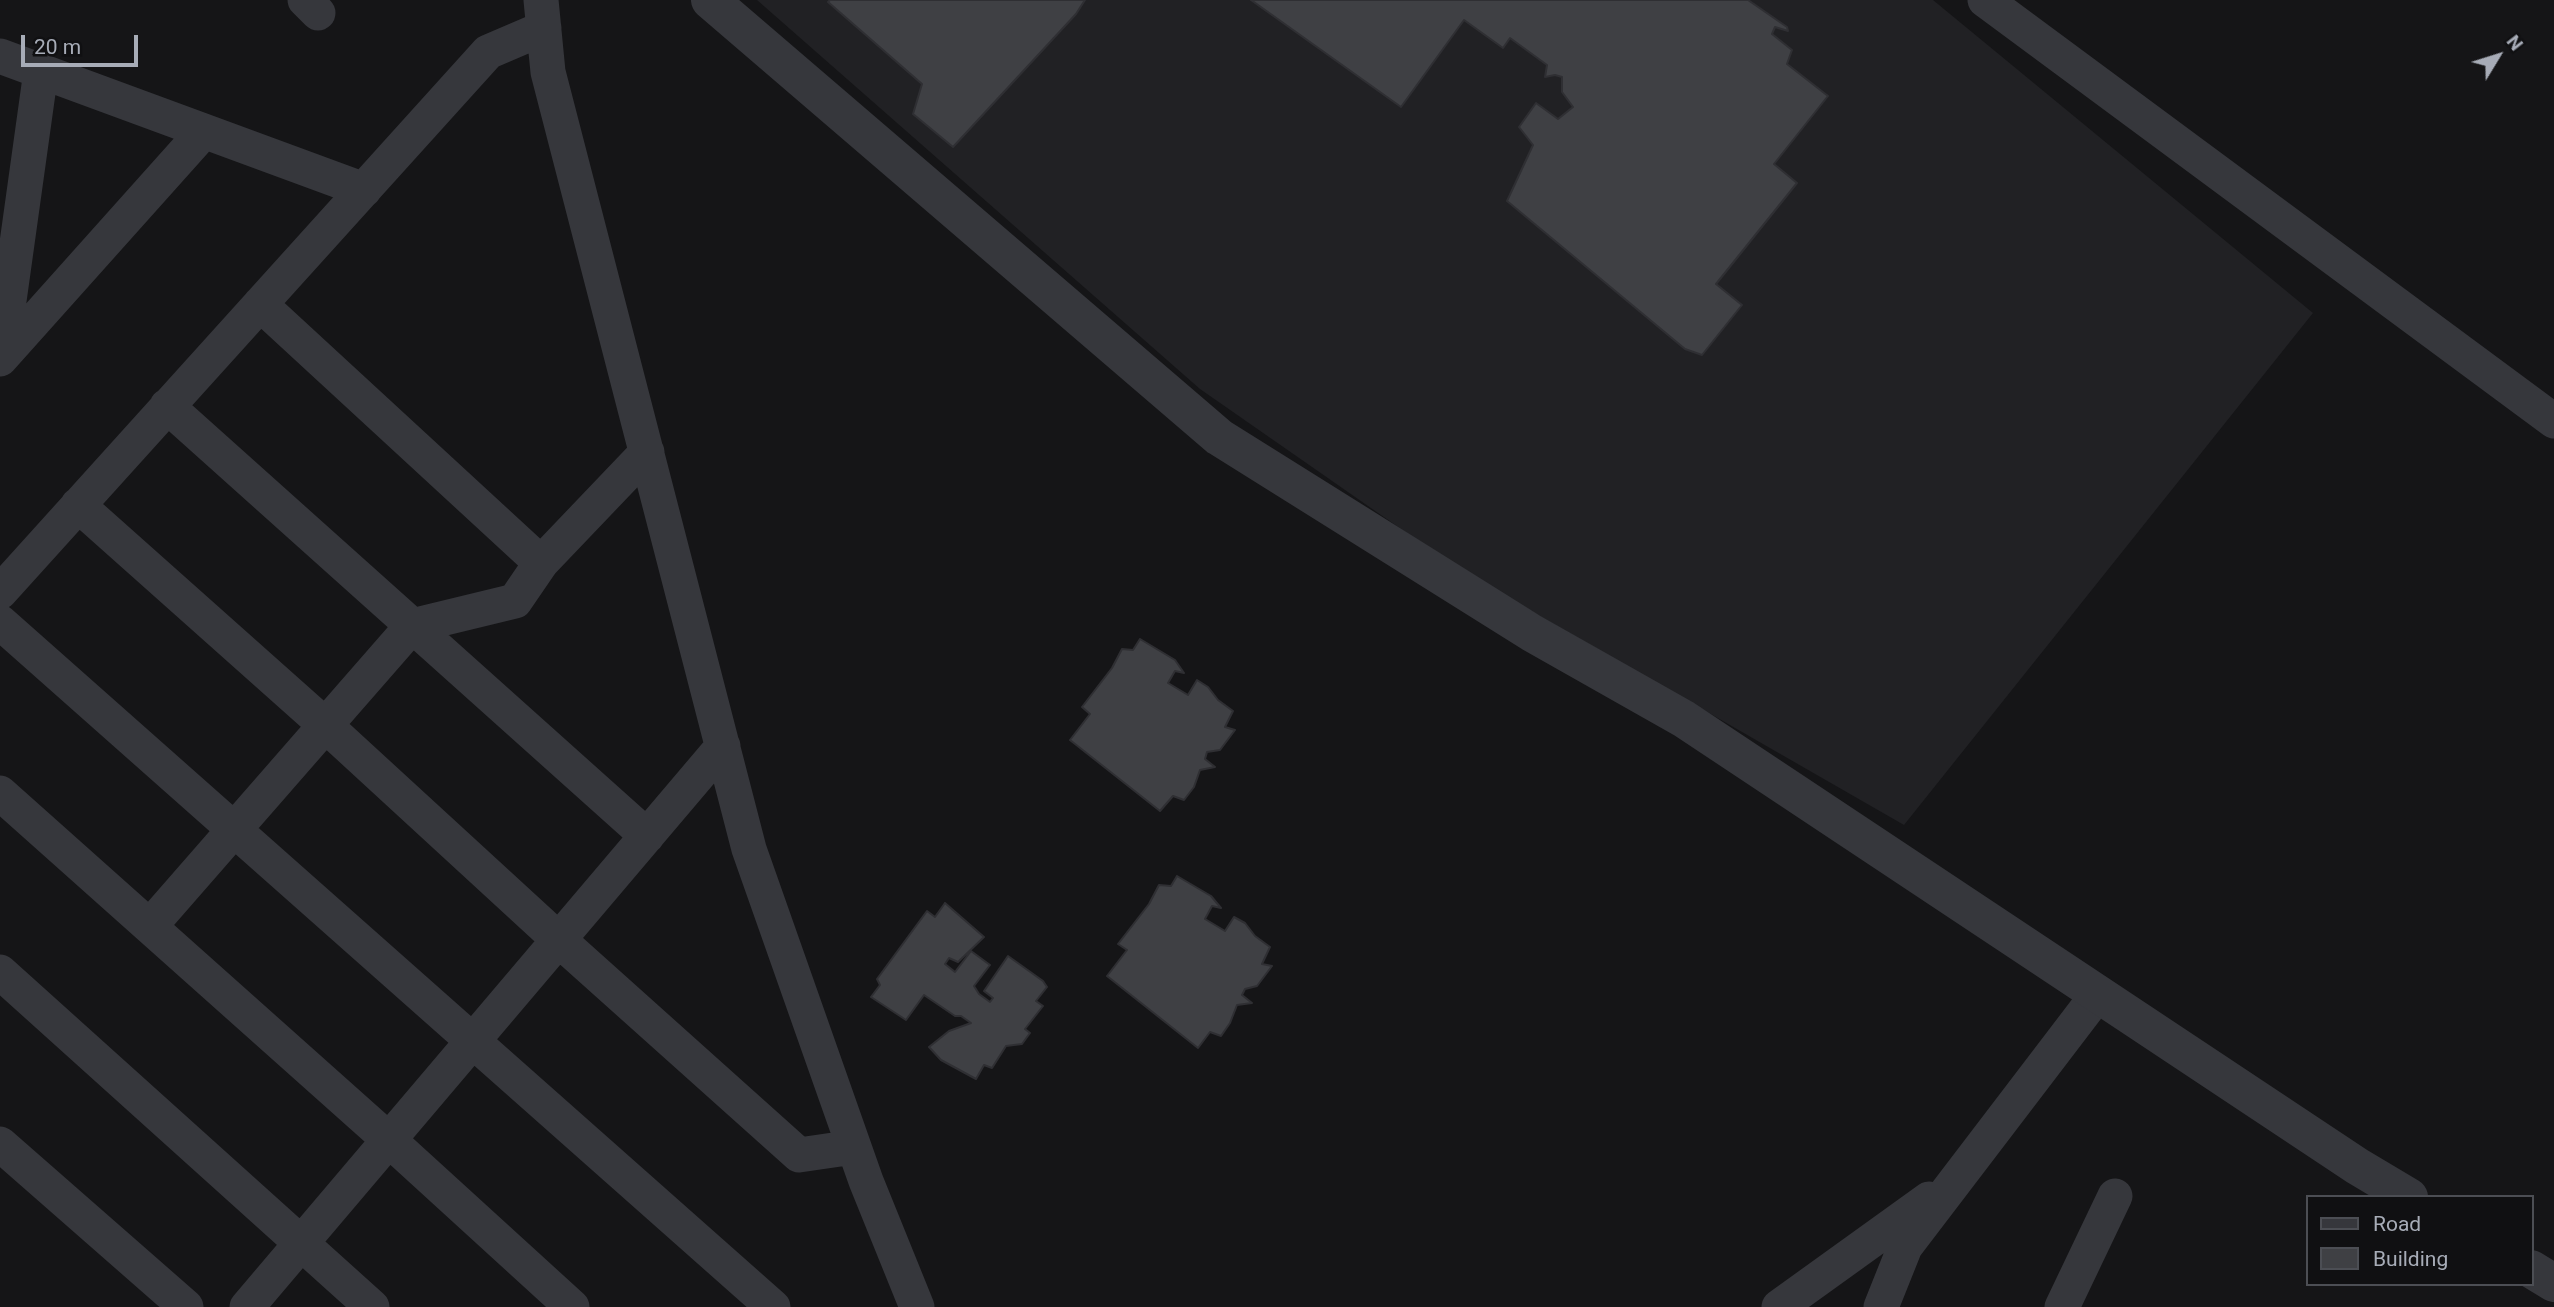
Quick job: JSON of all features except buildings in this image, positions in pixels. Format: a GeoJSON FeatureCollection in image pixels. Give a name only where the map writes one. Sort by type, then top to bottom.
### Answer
{"type":"FeatureCollection","features":[{"type":"Feature","properties":{"kind":"street"},"geometry":{"type":"LineString","coordinates":[[710,0],[1219,437],[1532,634],[1684,719],[2357,1166],[2406,1195]]}},
{"type":"Feature","properties":{"kind":"street"},"geometry":{"type":"LineString","coordinates":[[1985,0],[2554,421]]}},
{"type":"Feature","properties":{"kind":"street"},"geometry":{"type":"LineString","coordinates":[[0,592],[488,52],[542,14],[548,72],[749,849],[854,1147],[917,1307]]}},
{"type":"Feature","properties":{"kind":"street"},"geometry":{"type":"LineString","coordinates":[[0,56],[364,190]]}},
{"type":"Feature","properties":{"kind":"street"},"geometry":{"type":"LineString","coordinates":[[1,358],[41,71]]}},
{"type":"Feature","properties":{"kind":"street"},"geometry":{"type":"LineString","coordinates":[[1,358],[204,131]]}},
{"type":"Feature","properties":{"kind":"street"},"geometry":{"type":"LineString","coordinates":[[260,304],[541,563]]}},
{"type":"Feature","properties":{"kind":"street"},"geometry":{"type":"LineString","coordinates":[[167,406],[647,836]]}},
{"type":"Feature","properties":{"kind":"street"},"geometry":{"type":"LineString","coordinates":[[150,926],[412,625],[515,601],[541,563],[647,452]]}},
{"type":"Feature","properties":{"kind":"street"},"geometry":{"type":"LineString","coordinates":[[78,505],[799,1155],[854,1147]]}},
{"type":"Feature","properties":{"kind":"street"},"geometry":{"type":"LineString","coordinates":[[0,622],[773,1307]]}},
{"type":"Feature","properties":{"kind":"street"},"geometry":{"type":"LineString","coordinates":[[247,1307],[723,747]]}},
{"type":"Feature","properties":{"kind":"street"},"geometry":{"type":"LineString","coordinates":[[0,793],[572,1307]]}},
{"type":"Feature","properties":{"kind":"street"},"geometry":{"type":"LineString","coordinates":[[0,972],[372,1307]]}},
{"type":"Feature","properties":{"kind":"street"},"geometry":{"type":"LineString","coordinates":[[1881,1307],[1905,1247],[2098,994]]}},
{"type":"Feature","properties":{"kind":"street"},"geometry":{"type":"LineString","coordinates":[[0,1144],[186,1307]]}},
{"type":"Feature","properties":{"kind":"street"},"geometry":{"type":"LineString","coordinates":[[1779,1307],[1957,1179]]}},
{"type":"Feature","properties":{"kind":"street"},"geometry":{"type":"LineString","coordinates":[[2062,1307],[2115,1196]]}},
{"type":"Feature","properties":{"kind":"street"},"geometry":{"type":"LineString","coordinates":[[2533,1270],[2554,1283]]}},
{"type":"Feature","properties":{"kind":"shaded area"},"geometry":{"type":"Polygon","coordinates":[[[757,0],[1933,0],[2313,313],[1904,825],[1460,570],[1200,389],[757,0]]]}}]}
